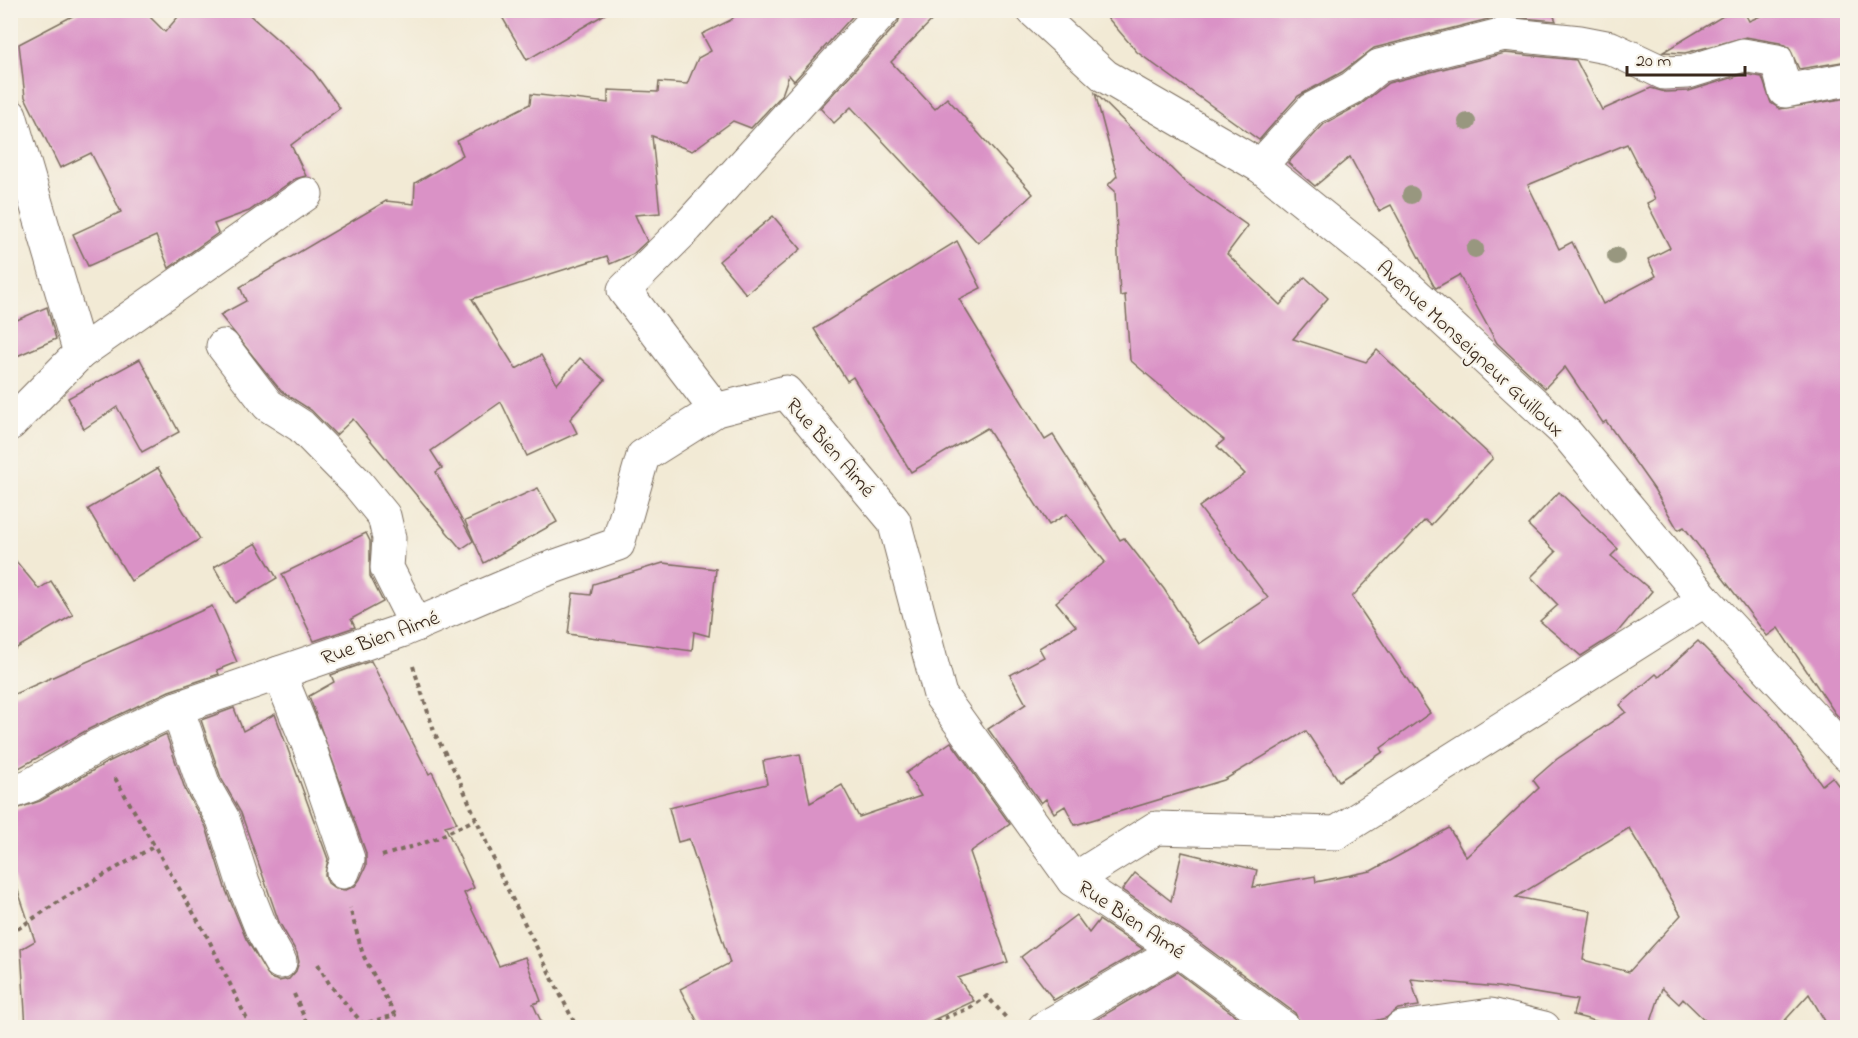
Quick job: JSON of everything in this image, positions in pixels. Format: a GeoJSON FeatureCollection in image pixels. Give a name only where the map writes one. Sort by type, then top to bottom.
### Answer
{"type":"FeatureCollection","features":[{"type":"Feature","properties":{"kind":"street"},"geometry":{"type":"LineString","coordinates":[[716,410],[624,290],[687,227],[884,10]]}},
{"type":"Feature","properties":{"kind":"street","name":"Avenue Monseigneur Guilloux"},"geometry":{"type":"LineString","coordinates":[[1033,10],[1105,76],[1260,166],[1395,275],[1566,433],[1705,600],[1848,755]]}},
{"type":"Feature","properties":{"kind":"street"},"geometry":{"type":"LineString","coordinates":[[1260,166],[1312,110],[1352,88],[1379,66],[1504,34],[1580,42],[1611,48],[1664,73],[1688,72],[1743,55],[1778,61],[1785,91],[1848,78]]}},
{"type":"Feature","properties":{"kind":"street"},"geometry":{"type":"LineString","coordinates":[[10,116],[80,353]]}},
{"type":"Feature","properties":{"kind":"street"},"geometry":{"type":"LineString","coordinates":[[10,424],[80,353],[306,194]]}},
{"type":"Feature","properties":{"kind":"street"},"geometry":{"type":"LineString","coordinates":[[223,346],[268,405],[301,426],[357,483],[384,516],[389,538],[387,568],[409,628]]}},
{"type":"Feature","properties":{"kind":"street","name":"Rue Bien Aimé"},"geometry":{"type":"LineString","coordinates":[[10,793],[31,785],[98,746],[177,708],[409,628],[539,572],[618,544],[643,456],[716,410],[786,392],[894,521],[940,695],[1073,880],[1178,950],[1284,1028]]}},
{"type":"Feature","properties":{"kind":"street"},"geometry":{"type":"LineString","coordinates":[[1073,880],[1156,828],[1335,833],[1705,600]]}},
{"type":"Feature","properties":{"kind":"street"},"geometry":{"type":"LineString","coordinates":[[279,673],[309,746],[348,859],[343,872]]}},
{"type":"Feature","properties":{"kind":"street"},"geometry":{"type":"LineString","coordinates":[[177,708],[204,786],[223,819],[262,930],[280,962]]}},
{"type":"Feature","properties":{"kind":"street"},"geometry":{"type":"LineString","coordinates":[[1044,1028],[1178,950]]}},
{"type":"Feature","properties":{"kind":"street"},"geometry":{"type":"LineString","coordinates":[[1401,1028],[1491,1015],[1545,1028]]}},
{"type":"Feature","properties":{"kind":"path"},"geometry":{"type":"LineString","coordinates":[[409,628],[435,734],[500,874],[577,1028]]}},
{"type":"Feature","properties":{"kind":"path"},"geometry":{"type":"LineString","coordinates":[[98,746],[153,847],[208,938],[251,1028]]}},
{"type":"Feature","properties":{"kind":"path"},"geometry":{"type":"LineString","coordinates":[[309,1028],[280,962],[309,948],[330,985],[363,1024],[395,1015],[363,956],[353,927],[343,872],[433,840],[476,819]]}},
{"type":"Feature","properties":{"kind":"path"},"geometry":{"type":"LineString","coordinates":[[10,934],[64,898],[153,847]]}},
{"type":"Feature","properties":{"kind":"path"},"geometry":{"type":"LineString","coordinates":[[10,990],[13,991],[14,1028]]}},
{"type":"Feature","properties":{"kind":"path"},"geometry":{"type":"LineString","coordinates":[[920,1028],[970,1008],[987,996],[1014,1028]]}},
{"type":"Feature","properties":{"kind":"building"},"geometry":{"type":"Polygon","coordinates":[[[84,10],[143,10],[165,32],[184,10],[244,10],[312,70],[340,108],[291,145],[306,176],[295,179],[249,211],[214,224],[218,233],[169,268],[156,236],[88,266],[73,234],[121,212],[91,153],[60,168],[25,97],[19,44],[84,10]]]}},
{"type":"Feature","properties":{"kind":"building"},"geometry":{"type":"Polygon","coordinates":[[[498,10],[612,10],[527,60],[498,10]]]}},
{"type":"Feature","properties":{"kind":"building"},"geometry":{"type":"Polygon","coordinates":[[[741,10],[858,10],[794,81],[789,75],[782,95],[751,128],[733,121],[692,151],[652,136],[660,213],[635,215],[647,241],[633,254],[610,264],[607,256],[472,299],[516,369],[541,355],[557,384],[580,358],[605,380],[570,419],[577,433],[527,456],[501,402],[431,451],[442,468],[436,472],[473,541],[461,549],[353,419],[336,435],[311,410],[281,391],[220,315],[246,301],[240,287],[386,201],[414,204],[415,183],[463,155],[457,141],[530,104],[531,94],[608,103],[608,90],[658,92],[659,82],[687,84],[698,58],[711,51],[702,34],[731,20],[741,10]]]}},
{"type":"Feature","properties":{"kind":"building"},"geometry":{"type":"Polygon","coordinates":[[[902,10],[942,10],[891,62],[935,109],[947,98],[1033,194],[978,243],[851,107],[834,123],[820,108],[898,23],[902,10]]]}},
{"type":"Feature","properties":{"kind":"building"},"geometry":{"type":"Polygon","coordinates":[[[1101,10],[1551,10],[1556,21],[1500,16],[1374,48],[1342,72],[1298,96],[1259,140],[1137,52],[1101,10]]]}},
{"type":"Feature","properties":{"kind":"building"},"geometry":{"type":"Polygon","coordinates":[[[1733,10],[1743,10],[1749,21],[1774,10],[1848,10],[1848,61],[1799,69],[1789,47],[1780,43],[1746,37],[1685,53],[1663,52],[1733,10]]]}},
{"type":"Feature","properties":{"kind":"building"},"geometry":{"type":"Polygon","coordinates":[[[1505,53],[1576,60],[1602,110],[1651,88],[1665,92],[1689,91],[1744,74],[1762,77],[1771,103],[1780,109],[1848,98],[1848,727],[1835,713],[1778,628],[1767,636],[1684,527],[1678,530],[1654,489],[1606,421],[1603,423],[1565,367],[1545,388],[1497,343],[1459,275],[1436,288],[1391,205],[1379,211],[1350,157],[1315,186],[1288,163],[1324,124],[1361,104],[1388,83],[1505,53]],[[1627,144],[1528,185],[1559,249],[1572,242],[1603,304],[1656,276],[1648,259],[1670,248],[1647,203],[1655,199],[1627,144]]]}},
{"type":"Feature","properties":{"kind":"building"},"geometry":{"type":"Polygon","coordinates":[[[1095,93],[1185,182],[1248,226],[1227,254],[1280,305],[1305,277],[1328,298],[1293,339],[1366,362],[1377,350],[1493,458],[1431,525],[1425,520],[1352,597],[1430,713],[1381,748],[1383,752],[1339,781],[1306,731],[1224,780],[1075,825],[1065,806],[1054,813],[1046,799],[1041,803],[988,729],[1026,704],[1010,675],[1044,657],[1039,648],[1076,626],[1056,602],[1105,562],[1067,514],[1049,525],[987,428],[911,472],[853,377],[847,381],[814,329],[957,241],[981,288],[959,299],[1045,440],[1053,435],[1120,540],[1124,538],[1164,589],[1199,644],[1268,598],[1199,507],[1245,474],[1217,446],[1224,440],[1130,360],[1125,295],[1120,296],[1115,191],[1108,185],[1117,176],[1095,93]]]}},
{"type":"Feature","properties":{"kind":"building"},"geometry":{"type":"Polygon","coordinates":[[[773,216],[801,249],[746,294],[719,261],[773,216]]]}},
{"type":"Feature","properties":{"kind":"building"},"geometry":{"type":"Polygon","coordinates":[[[47,307],[56,339],[10,359],[10,323],[47,307]]]}},
{"type":"Feature","properties":{"kind":"building"},"geometry":{"type":"Polygon","coordinates":[[[140,359],[179,432],[142,452],[117,407],[84,429],[68,398],[140,359]]]}},
{"type":"Feature","properties":{"kind":"building"},"geometry":{"type":"Polygon","coordinates":[[[158,468],[200,539],[131,581],[88,509],[158,468]]]}},
{"type":"Feature","properties":{"kind":"building"},"geometry":{"type":"Polygon","coordinates":[[[538,488],[557,522],[484,563],[465,521],[538,488]]]}},
{"type":"Feature","properties":{"kind":"building"},"geometry":{"type":"Polygon","coordinates":[[[1559,492],[1618,549],[1611,556],[1652,591],[1616,634],[1581,656],[1540,621],[1558,605],[1531,577],[1556,552],[1528,525],[1559,492]]]}},
{"type":"Feature","properties":{"kind":"building"},"geometry":{"type":"Polygon","coordinates":[[[366,533],[370,541],[370,576],[383,602],[351,619],[355,627],[314,641],[282,574],[366,533]]]}},
{"type":"Feature","properties":{"kind":"building"},"geometry":{"type":"Polygon","coordinates":[[[256,543],[277,578],[235,603],[214,567],[256,543]]]}},
{"type":"Feature","properties":{"kind":"building"},"geometry":{"type":"Polygon","coordinates":[[[10,554],[39,589],[51,581],[73,615],[10,652],[10,554]]]}},
{"type":"Feature","properties":{"kind":"building"},"geometry":{"type":"Polygon","coordinates":[[[663,563],[716,569],[709,636],[694,632],[692,651],[568,634],[573,593],[591,595],[593,584],[663,563]]]}},
{"type":"Feature","properties":{"kind":"building"},"geometry":{"type":"Polygon","coordinates":[[[212,606],[237,662],[217,670],[219,674],[169,691],[89,729],[10,773],[10,696],[212,606]]]}},
{"type":"Feature","properties":{"kind":"building"},"geometry":{"type":"Polygon","coordinates":[[[1698,641],[1777,721],[1822,785],[1832,777],[1848,798],[1848,1028],[1829,1028],[1809,994],[1778,1028],[1713,1028],[1683,999],[1679,1004],[1662,988],[1649,1028],[1621,1028],[1573,1015],[1577,1000],[1498,987],[1411,979],[1419,1006],[1398,1009],[1386,1018],[1345,1028],[1302,1028],[1295,1013],[1188,934],[1122,890],[1135,873],[1171,901],[1182,852],[1257,870],[1253,887],[1315,876],[1316,882],[1371,871],[1449,828],[1466,857],[1539,788],[1533,780],[1557,759],[1626,712],[1620,705],[1656,674],[1659,677],[1698,641]],[[1629,828],[1516,897],[1591,911],[1583,960],[1629,972],[1681,915],[1629,828]]]}},
{"type":"Feature","properties":{"kind":"building"},"geometry":{"type":"Polygon","coordinates":[[[371,661],[429,774],[432,772],[457,823],[445,826],[474,888],[464,893],[499,966],[525,957],[541,1001],[533,1004],[544,1028],[26,1028],[21,949],[35,941],[10,867],[10,811],[40,801],[106,763],[166,734],[186,792],[206,827],[225,888],[246,939],[270,978],[279,981],[289,979],[296,971],[299,962],[297,953],[279,922],[241,813],[221,778],[201,720],[234,708],[243,731],[275,714],[328,859],[325,875],[328,883],[336,889],[346,890],[355,886],[360,879],[366,866],[366,853],[309,696],[334,682],[331,675],[371,661]]]}},
{"type":"Feature","properties":{"kind":"building"},"geometry":{"type":"Polygon","coordinates":[[[951,742],[1010,824],[970,852],[1008,962],[958,978],[974,1001],[916,1028],[701,1028],[680,989],[730,963],[689,839],[678,842],[669,808],[767,784],[763,761],[800,754],[810,803],[842,785],[859,817],[921,796],[906,773],[951,742]]]}},
{"type":"Feature","properties":{"kind":"building"},"geometry":{"type":"Polygon","coordinates":[[[1076,915],[1089,933],[1099,920],[1143,949],[1054,1000],[1021,957],[1076,915]]]}},
{"type":"Feature","properties":{"kind":"building"},"geometry":{"type":"Polygon","coordinates":[[[1177,972],[1252,1028],[1082,1028],[1177,972]]]}}]}
